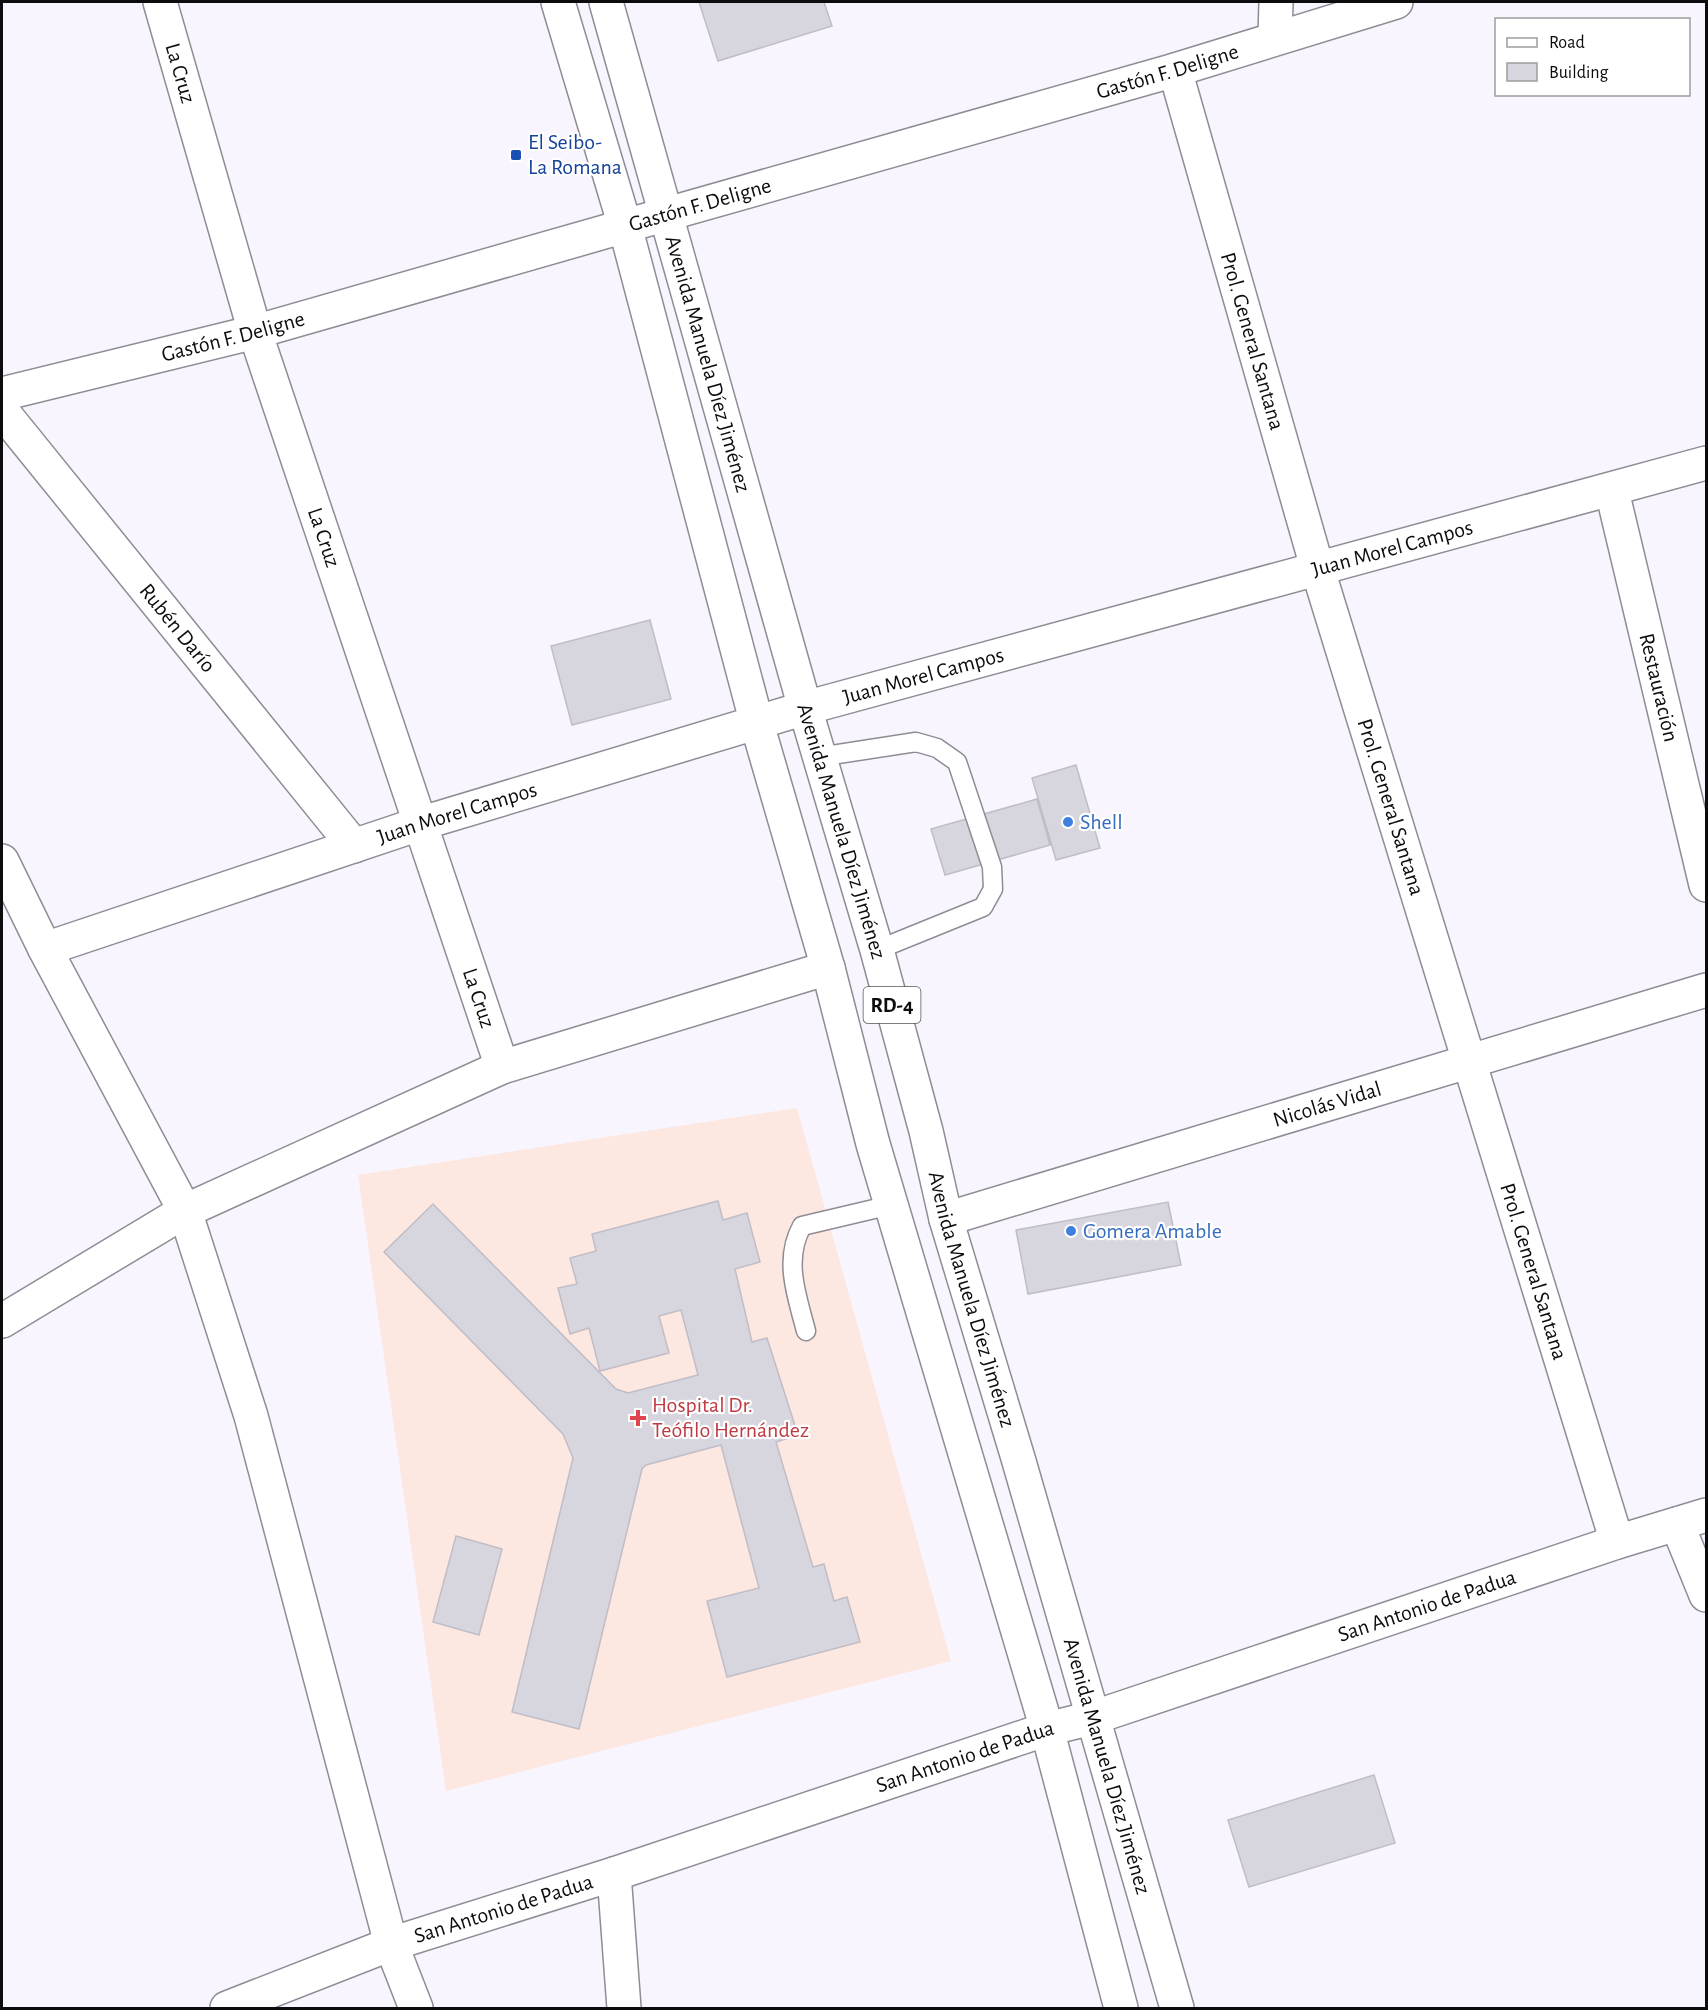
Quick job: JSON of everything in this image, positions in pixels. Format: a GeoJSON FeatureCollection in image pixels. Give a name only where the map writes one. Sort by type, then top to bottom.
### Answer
{"type":"FeatureCollection","features":[{"type":"Feature","properties":{"kind":"street","name":"La Cruz"},"geometry":{"type":"LineString","coordinates":[[160,2],[255,332],[502,1066]]}},
{"type":"Feature","properties":{"kind":"street","name":"Avenida Manuela Díez Jiménez"},"geometry":{"type":"LineString","coordinates":[[558,2],[625,226],[757,724],[828,968],[891,1205],[1047,1729],[1122,2008]]}},
{"type":"Feature","properties":{"kind":"street","name":"Avenida Manuela Díez Jiménez"},"geometry":{"type":"LineString","coordinates":[[606,2],[819,757],[877,950],[926,1131],[946,1219],[1018,1458],[1177,2008]]}},
{"type":"Feature","properties":{"kind":"street"},"geometry":{"type":"LineString","coordinates":[[1275,38],[1276,2]]}},
{"type":"Feature","properties":{"kind":"street","name":"Gastón F. Deligne"},"geometry":{"type":"LineString","coordinates":[[2,394],[255,332],[1175,70],[1396,2]]}},
{"type":"Feature","properties":{"kind":"street","name":"Prol. General Santana"},"geometry":{"type":"LineString","coordinates":[[1175,70],[1317,567],[1617,1542]]}},
{"type":"Feature","properties":{"kind":"street","name":"Rubén Darío"},"geometry":{"type":"LineString","coordinates":[[2,411],[354,846]]}},
{"type":"Feature","properties":{"kind":"street","name":"Juan Morel Campos"},"geometry":{"type":"LineString","coordinates":[[45,949],[419,824],[805,708],[1317,567],[1707,463]]}},
{"type":"Feature","properties":{"kind":"street","name":"Restauración"},"geometry":{"type":"LineString","coordinates":[[1612,490],[1707,885]]}},
{"type":"Feature","properties":{"kind":"street"},"geometry":{"type":"LineString","coordinates":[[2,861],[45,949],[185,1211],[251,1416],[391,1944],[416,2008]]}},
{"type":"Feature","properties":{"kind":"street"},"geometry":{"type":"LineString","coordinates":[[2,1321],[185,1211],[502,1066],[828,968]]}},
{"type":"Feature","properties":{"kind":"street","name":"Nicolás Vidal"},"geometry":{"type":"LineString","coordinates":[[946,1219],[1707,990]]}},
{"type":"Feature","properties":{"kind":"street"},"geometry":{"type":"LineString","coordinates":[[970,1472],[1018,1458]]}},
{"type":"Feature","properties":{"kind":"street"},"geometry":{"type":"LineString","coordinates":[[1692,1520],[1707,1595]]}},
{"type":"Feature","properties":{"kind":"street","name":"San Antonio de Padua"},"geometry":{"type":"LineString","coordinates":[[227,2008],[391,1944],[614,1874],[1047,1729],[1092,1719],[1617,1542],[1692,1520]]}},
{"type":"Feature","properties":{"kind":"street"},"geometry":{"type":"LineString","coordinates":[[614,1874],[624,2008]]}},
{"type":"Feature","properties":{"kind":"lane"},"geometry":{"type":"LineString","coordinates":[[819,757],[916,742],[938,748],[957,762],[992,867],[993,889],[983,907],[877,950]]}},
{"type":"Feature","properties":{"kind":"lane"},"geometry":{"type":"LineString","coordinates":[[806,1331],[791,1255],[794,1240],[802,1226],[891,1205]]}},
{"type":"Feature","properties":{"kind":"shaded area","name":"Hospital Dr. Teófilo Hernández"},"geometry":{"type":"Polygon","coordinates":[[[797,1108],[951,1661],[446,1791],[358,1175],[797,1108]]]}},
{"type":"Feature","properties":{"kind":"building"},"geometry":{"type":"Polygon","coordinates":[[[699,2],[824,2],[832,26],[718,61],[699,2]]]}},
{"type":"Feature","properties":{"kind":"building"},"geometry":{"type":"Polygon","coordinates":[[[650,620],[671,699],[572,725],[551,646],[650,620]]]}},
{"type":"Feature","properties":{"kind":"building","name":"Shell"},"geometry":{"type":"Polygon","coordinates":[[[1076,765],[1100,848],[1056,860],[1032,778],[1076,765]]]}},
{"type":"Feature","properties":{"kind":"building"},"geometry":{"type":"Polygon","coordinates":[[[1037,799],[1050,845],[945,875],[931,829],[1037,799]]]}},
{"type":"Feature","properties":{"kind":"building"},"geometry":{"type":"Polygon","coordinates":[[[718,1201],[723,1220],[747,1213],[760,1262],[735,1269],[752,1342],[767,1338],[798,1435],[776,1442],[813,1567],[824,1564],[834,1601],[847,1597],[860,1642],[727,1677],[707,1601],[759,1588],[721,1445],[646,1465],[642,1469],[579,1729],[512,1712],[573,1458],[563,1434],[384,1252],[433,1204],[616,1389],[628,1393],[698,1375],[681,1310],[659,1316],[669,1353],[600,1371],[589,1328],[570,1334],[558,1288],[577,1284],[570,1258],[596,1251],[592,1234],[718,1201]]]}},
{"type":"Feature","properties":{"kind":"building"},"geometry":{"type":"Polygon","coordinates":[[[1168,1202],[1181,1265],[1028,1294],[1016,1230],[1168,1202]]]}},
{"type":"Feature","properties":{"kind":"building"},"geometry":{"type":"Polygon","coordinates":[[[456,1536],[502,1549],[479,1635],[433,1622],[456,1536]]]}},
{"type":"Feature","properties":{"kind":"building"},"geometry":{"type":"Polygon","coordinates":[[[1374,1775],[1395,1843],[1249,1887],[1228,1820],[1374,1775]]]}},
{"type":"Feature","properties":{"kind":"place","name":"El Seibo- La Romana"},"geometry":{"type":"Point","coordinates":[516,155]}},
{"type":"Feature","properties":{"kind":"place","name":"Shell"},"geometry":{"type":"Point","coordinates":[1068,822]}},
{"type":"Feature","properties":{"kind":"place","name":"Gomera Amable"},"geometry":{"type":"Point","coordinates":[1071,1231]}},
{"type":"Feature","properties":{"kind":"place","name":"Hospital Dr. Teófilo Hernández"},"geometry":{"type":"Point","coordinates":[638,1418]}}]}
